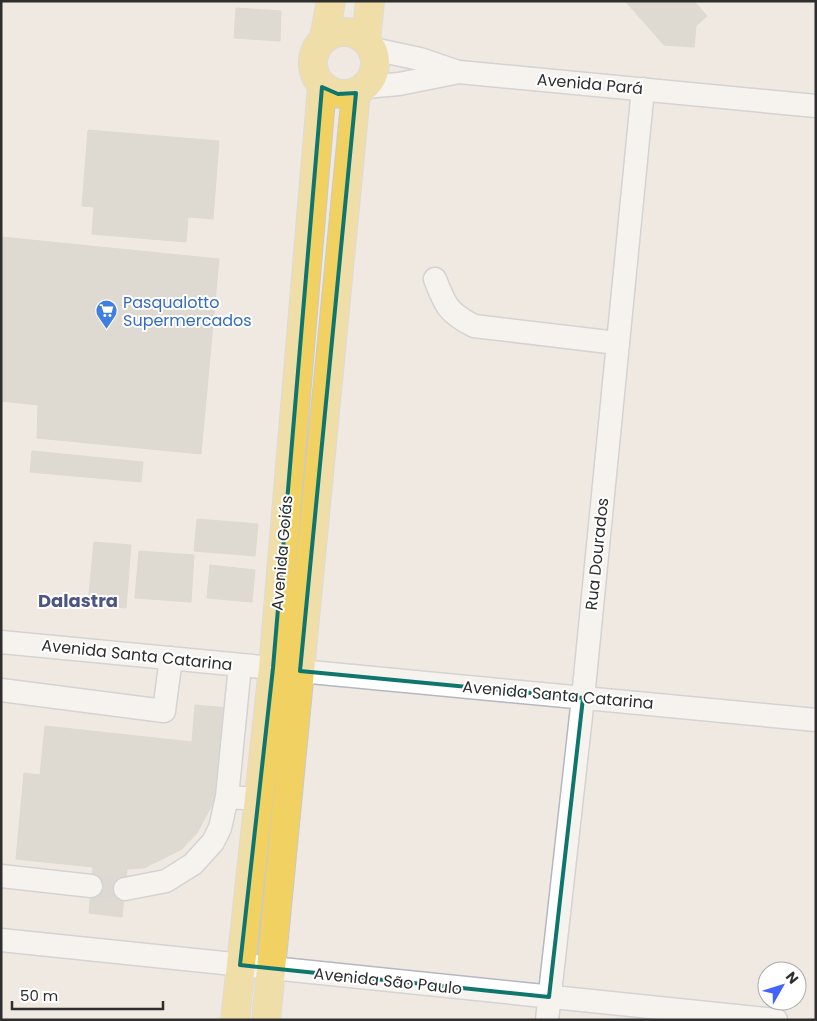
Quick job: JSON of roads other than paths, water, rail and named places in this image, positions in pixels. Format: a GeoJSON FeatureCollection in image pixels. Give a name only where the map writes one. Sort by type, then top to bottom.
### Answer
{"type":"FeatureCollection","features":[{"type":"Feature","properties":{"kind":"main road"},"geometry":{"type":"LineString","coordinates":[[324,38],[331,1]]}},
{"type":"Feature","properties":{"kind":"main road"},"geometry":{"type":"LineString","coordinates":[[369,45],[350,32],[341,31],[324,38],[316,46],[312,56],[312,67],[316,78],[322,86],[338,94],[360,90],[374,71],[369,45],[370,1]]}},
{"type":"Feature","properties":{"kind":"main road","name":"Avenida Goiás"},"geometry":{"type":"LineString","coordinates":[[236,1020],[240,965],[272,668],[322,86]]}},
{"type":"Feature","properties":{"kind":"main road","name":"Avenida Goiás"},"geometry":{"type":"LineString","coordinates":[[266,1020],[360,90]]}},
{"type":"Feature","properties":{"kind":"street"},"geometry":{"type":"LineString","coordinates":[[369,45],[459,72]]}},
{"type":"Feature","properties":{"kind":"street","name":"Avenida Pará"},"geometry":{"type":"LineString","coordinates":[[360,90],[459,72],[816,106]]}},
{"type":"Feature","properties":{"kind":"street","name":"Rua Dourados"},"geometry":{"type":"LineString","coordinates":[[548,1020],[642,89]]}},
{"type":"Feature","properties":{"kind":"street"},"geometry":{"type":"LineString","coordinates":[[435,279],[446,308],[460,319],[474,326],[617,343]]}},
{"type":"Feature","properties":{"kind":"street","name":"Avenida Santa Catarina"},"geometry":{"type":"LineString","coordinates":[[1,642],[272,668]]}},
{"type":"Feature","properties":{"kind":"street"},"geometry":{"type":"LineString","coordinates":[[1,690],[164,711],[171,658]]}},
{"type":"Feature","properties":{"kind":"street"},"geometry":{"type":"LineString","coordinates":[[125,889],[166,882],[193,864],[212,842],[220,828],[227,797],[240,665]]}},
{"type":"Feature","properties":{"kind":"street","name":"Avenida Santa Catarina"},"geometry":{"type":"LineString","coordinates":[[300,670],[816,720]]}},
{"type":"Feature","properties":{"kind":"street"},"geometry":{"type":"LineString","coordinates":[[227,797],[258,800]]}},
{"type":"Feature","properties":{"kind":"street"},"geometry":{"type":"LineString","coordinates":[[1,876],[91,886]]}},
{"type":"Feature","properties":{"kind":"street","name":"Avenida São Paulo"},"geometry":{"type":"LineString","coordinates":[[1,940],[776,1020]]}},
{"type":"Feature","properties":{"kind":"tunnel"},"geometry":{"type":"LineString","coordinates":[[91,886],[125,889]]}},
{"type":"Feature","properties":{"kind":"place","name":"Pasqualotto Supermercados"},"geometry":{"type":"Point","coordinates":[107,330]}},
{"type":"Feature","properties":{"kind":"district","name":"Dalastra"},"geometry":{"type":"Point","coordinates":[78,600]}}]}
